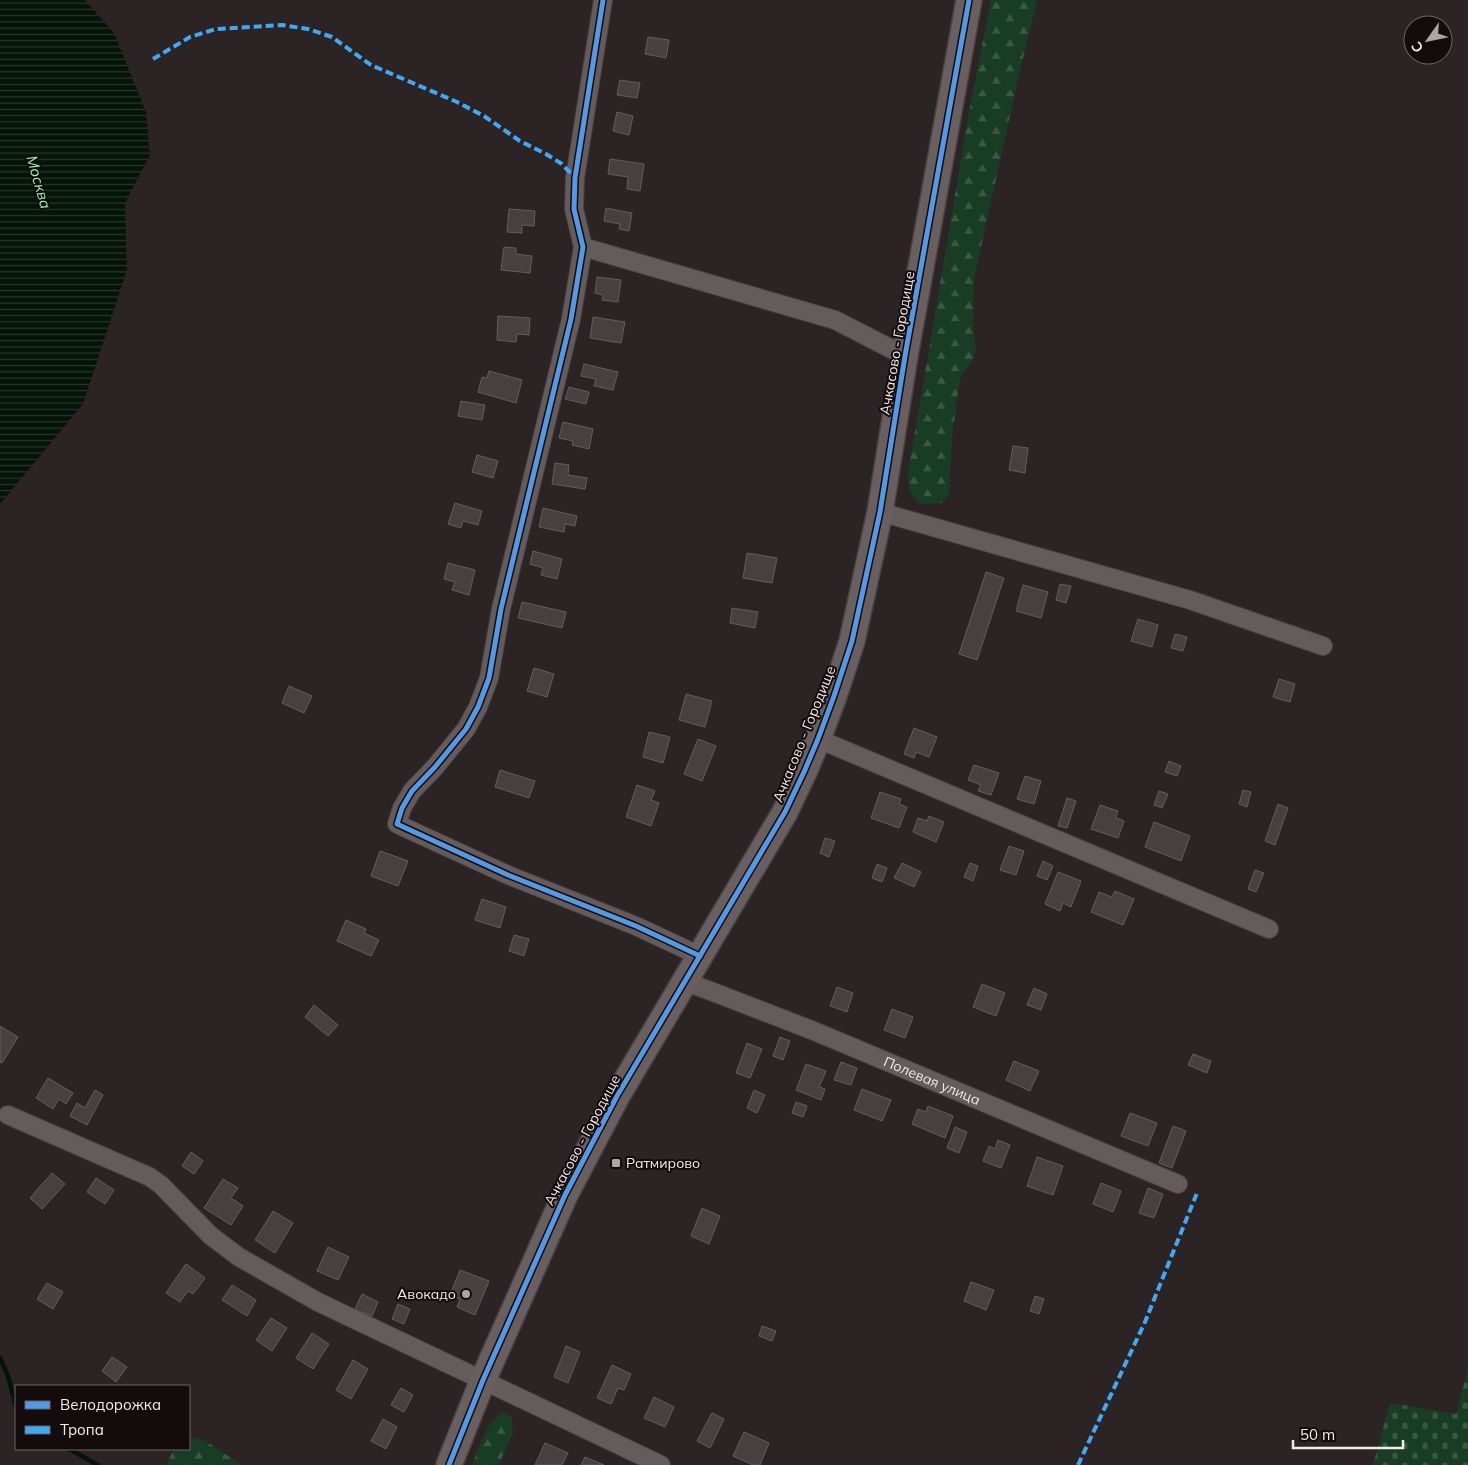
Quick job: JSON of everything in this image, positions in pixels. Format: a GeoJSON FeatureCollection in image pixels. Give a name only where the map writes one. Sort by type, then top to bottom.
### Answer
{"type":"FeatureCollection","features":[{"type":"Feature","properties":{"kind":"street"},"geometry":{"type":"LineString","coordinates":[[603,0],[575,178],[574,209],[583,247],[571,319],[501,609],[489,678],[478,708],[466,729],[412,792],[402,808],[397,824],[508,875],[636,926],[700,956]]}},
{"type":"Feature","properties":{"kind":"street","name":"Ачкасово - Городище"},"geometry":{"type":"LineString","coordinates":[[449,1465],[483,1380],[565,1195],[616,1096],[785,812],[818,739],[834,696],[852,641],[880,512],[968,0]]}},
{"type":"Feature","properties":{"kind":"street"},"geometry":{"type":"LineString","coordinates":[[583,247],[835,320],[906,356]]}},
{"type":"Feature","properties":{"kind":"street"},"geometry":{"type":"LineString","coordinates":[[880,512],[1190,600],[1323,646]]}},
{"type":"Feature","properties":{"kind":"street"},"geometry":{"type":"LineString","coordinates":[[818,739],[1269,928]]}},
{"type":"Feature","properties":{"kind":"street","name":"Полевая улица"},"geometry":{"type":"LineString","coordinates":[[685,982],[814,1031],[1178,1184]]}},
{"type":"Feature","properties":{"kind":"street"},"geometry":{"type":"LineString","coordinates":[[8,1115],[150,1178],[161,1185],[211,1236],[239,1257],[318,1302],[661,1465]]}},
{"type":"Feature","properties":{"kind":"green space"},"geometry":{"type":"Polygon","coordinates":[[[991,0],[1037,0],[974,279],[973,323],[976,351],[971,363],[960,379],[952,436],[949,494],[942,503],[920,504],[909,490],[908,473],[969,112],[991,0]]]}},
{"type":"Feature","properties":{"kind":"green space"},"geometry":{"type":"Polygon","coordinates":[[[1468,1369],[1468,1465],[1373,1465],[1390,1403],[1456,1414],[1468,1369]]]}},
{"type":"Feature","properties":{"kind":"green space"},"geometry":{"type":"Polygon","coordinates":[[[504,1412],[511,1417],[513,1432],[499,1465],[472,1465],[480,1443],[492,1421],[504,1412]]]}},
{"type":"Feature","properties":{"kind":"green space"},"geometry":{"type":"Polygon","coordinates":[[[190,1437],[206,1441],[241,1465],[166,1465],[174,1450],[190,1450],[190,1437]]]}},
{"type":"Feature","properties":{"kind":"water","name":"Москва"},"geometry":{"type":"Polygon","coordinates":[[[0,0],[85,0],[114,33],[146,112],[150,155],[125,203],[127,270],[83,404],[0,504],[0,0]]]}},
{"type":"Feature","properties":{"kind":"building"},"geometry":{"type":"Polygon","coordinates":[[[648,37],[669,40],[666,58],[645,54],[648,37]]]}},
{"type":"Feature","properties":{"kind":"building"},"geometry":{"type":"Polygon","coordinates":[[[620,80],[640,83],[637,98],[617,95],[620,80]]]}},
{"type":"Feature","properties":{"kind":"building"},"geometry":{"type":"Polygon","coordinates":[[[617,112],[633,116],[629,135],[613,131],[617,112]]]}},
{"type":"Feature","properties":{"kind":"building"},"geometry":{"type":"Polygon","coordinates":[[[610,159],[644,164],[640,191],[627,189],[628,177],[608,174],[610,159]]]}},
{"type":"Feature","properties":{"kind":"building"},"geometry":{"type":"Polygon","coordinates":[[[606,208],[632,213],[629,231],[619,229],[620,224],[604,221],[606,208]]]}},
{"type":"Feature","properties":{"kind":"building"},"geometry":{"type":"Polygon","coordinates":[[[509,209],[535,211],[534,226],[522,225],[522,233],[507,232],[509,209]]]}},
{"type":"Feature","properties":{"kind":"building"},"geometry":{"type":"Polygon","coordinates":[[[504,247],[516,248],[516,254],[532,256],[530,273],[501,270],[504,247]]]}},
{"type":"Feature","properties":{"kind":"building"},"geometry":{"type":"Polygon","coordinates":[[[597,277],[621,280],[618,302],[602,300],[603,295],[595,293],[597,277]]]}},
{"type":"Feature","properties":{"kind":"building"},"geometry":{"type":"Polygon","coordinates":[[[498,316],[530,318],[529,335],[517,334],[516,342],[497,340],[498,316]]]}},
{"type":"Feature","properties":{"kind":"building"},"geometry":{"type":"Polygon","coordinates":[[[593,317],[625,322],[621,343],[590,338],[593,317]]]}},
{"type":"Feature","properties":{"kind":"building"},"geometry":{"type":"Polygon","coordinates":[[[584,364],[618,372],[613,390],[594,386],[596,379],[581,376],[584,364]]]}},
{"type":"Feature","properties":{"kind":"building"},"geometry":{"type":"Polygon","coordinates":[[[489,371],[522,380],[516,403],[478,392],[482,377],[487,378],[489,371]]]}},
{"type":"Feature","properties":{"kind":"building"},"geometry":{"type":"Polygon","coordinates":[[[569,387],[589,392],[586,404],[565,399],[569,387]]]}},
{"type":"Feature","properties":{"kind":"building"},"geometry":{"type":"Polygon","coordinates":[[[461,401],[485,405],[482,420],[458,416],[461,401]]]}},
{"type":"Feature","properties":{"kind":"building"},"geometry":{"type":"Polygon","coordinates":[[[563,422],[593,429],[589,449],[572,445],[573,441],[559,438],[563,422]]]}},
{"type":"Feature","properties":{"kind":"building"},"geometry":{"type":"Polygon","coordinates":[[[1013,446],[1028,448],[1025,473],[1009,470],[1013,446]]]}},
{"type":"Feature","properties":{"kind":"building"},"geometry":{"type":"Polygon","coordinates":[[[477,455],[498,461],[493,478],[472,472],[477,455]]]}},
{"type":"Feature","properties":{"kind":"building"},"geometry":{"type":"Polygon","coordinates":[[[555,463],[569,465],[568,475],[587,478],[585,489],[552,484],[555,463]]]}},
{"type":"Feature","properties":{"kind":"building"},"geometry":{"type":"Polygon","coordinates":[[[455,503],[482,511],[478,525],[463,521],[461,528],[448,524],[455,503]]]}},
{"type":"Feature","properties":{"kind":"building"},"geometry":{"type":"Polygon","coordinates":[[[543,508],[577,516],[575,526],[565,524],[564,532],[539,527],[543,508]]]}},
{"type":"Feature","properties":{"kind":"building"},"geometry":{"type":"Polygon","coordinates":[[[533,551],[562,559],[557,579],[541,575],[543,568],[530,564],[533,551]]]}},
{"type":"Feature","properties":{"kind":"building"},"geometry":{"type":"Polygon","coordinates":[[[747,553],[777,558],[772,583],[743,578],[747,553]]]}},
{"type":"Feature","properties":{"kind":"building"},"geometry":{"type":"Polygon","coordinates":[[[448,563],[475,570],[469,595],[452,590],[455,582],[444,579],[448,563]]]}},
{"type":"Feature","properties":{"kind":"building"},"geometry":{"type":"Polygon","coordinates":[[[986,572],[1004,578],[977,660],[959,654],[986,572]]]}},
{"type":"Feature","properties":{"kind":"building"},"geometry":{"type":"Polygon","coordinates":[[[1060,584],[1071,586],[1066,603],[1056,600],[1060,584]]]}},
{"type":"Feature","properties":{"kind":"building"},"geometry":{"type":"Polygon","coordinates":[[[1023,585],[1048,592],[1041,618],[1016,611],[1023,585]]]}},
{"type":"Feature","properties":{"kind":"building"},"geometry":{"type":"Polygon","coordinates":[[[522,602],[566,612],[562,628],[518,618],[522,602]]]}},
{"type":"Feature","properties":{"kind":"building"},"geometry":{"type":"Polygon","coordinates":[[[732,608],[758,612],[755,628],[730,623],[732,608]]]}},
{"type":"Feature","properties":{"kind":"building"},"geometry":{"type":"Polygon","coordinates":[[[1138,619],[1158,625],[1152,647],[1131,641],[1138,619]]]}},
{"type":"Feature","properties":{"kind":"building"},"geometry":{"type":"Polygon","coordinates":[[[1175,634],[1187,637],[1183,651],[1171,648],[1175,634]]]}},
{"type":"Feature","properties":{"kind":"building"},"geometry":{"type":"Polygon","coordinates":[[[534,668],[554,674],[547,697],[527,691],[534,668]]]}},
{"type":"Feature","properties":{"kind":"building"},"geometry":{"type":"Polygon","coordinates":[[[1279,679],[1295,684],[1290,702],[1273,697],[1279,679]]]}},
{"type":"Feature","properties":{"kind":"building"},"geometry":{"type":"Polygon","coordinates":[[[289,686],[312,696],[304,713],[282,703],[289,686]]]}},
{"type":"Feature","properties":{"kind":"building"},"geometry":{"type":"Polygon","coordinates":[[[686,694],[712,701],[705,727],[679,720],[686,694]]]}},
{"type":"Feature","properties":{"kind":"building"},"geometry":{"type":"Polygon","coordinates":[[[914,728],[937,737],[929,757],[916,752],[914,758],[904,754],[914,728]]]}},
{"type":"Feature","properties":{"kind":"building"},"geometry":{"type":"Polygon","coordinates":[[[649,732],[670,737],[663,763],[643,757],[649,732]]]}},
{"type":"Feature","properties":{"kind":"building"},"geometry":{"type":"Polygon","coordinates":[[[698,739],[716,746],[702,781],[684,774],[698,739]]]}},
{"type":"Feature","properties":{"kind":"building"},"geometry":{"type":"Polygon","coordinates":[[[1169,761],[1181,766],[1177,776],[1165,772],[1169,761]]]}},
{"type":"Feature","properties":{"kind":"building"},"geometry":{"type":"Polygon","coordinates":[[[974,765],[999,773],[991,795],[978,791],[981,785],[968,780],[974,765]]]}},
{"type":"Feature","properties":{"kind":"building"},"geometry":{"type":"Polygon","coordinates":[[[500,770],[535,781],[529,798],[495,787],[500,770]]]}},
{"type":"Feature","properties":{"kind":"building"},"geometry":{"type":"Polygon","coordinates":[[[1025,776],[1041,781],[1034,804],[1017,799],[1025,776]]]}},
{"type":"Feature","properties":{"kind":"building"},"geometry":{"type":"Polygon","coordinates":[[[637,785],[655,791],[651,800],[659,803],[651,826],[626,817],[637,785]]]}},
{"type":"Feature","properties":{"kind":"building"},"geometry":{"type":"Polygon","coordinates":[[[1243,790],[1251,792],[1247,807],[1239,804],[1243,790]]]}},
{"type":"Feature","properties":{"kind":"building"},"geometry":{"type":"Polygon","coordinates":[[[1159,791],[1168,794],[1162,808],[1154,805],[1159,791]]]}},
{"type":"Feature","properties":{"kind":"building"},"geometry":{"type":"Polygon","coordinates":[[[880,792],[901,799],[899,804],[907,807],[899,828],[871,818],[880,792]]]}},
{"type":"Feature","properties":{"kind":"building"},"geometry":{"type":"Polygon","coordinates":[[[1067,798],[1076,801],[1067,828],[1058,826],[1067,798]]]}},
{"type":"Feature","properties":{"kind":"building"},"geometry":{"type":"Polygon","coordinates":[[[1278,804],[1288,808],[1275,845],[1265,841],[1278,804]]]}},
{"type":"Feature","properties":{"kind":"building"},"geometry":{"type":"Polygon","coordinates":[[[1100,805],[1118,811],[1116,818],[1124,821],[1118,838],[1091,829],[1100,805]]]}},
{"type":"Feature","properties":{"kind":"building"},"geometry":{"type":"Polygon","coordinates":[[[929,816],[944,822],[936,842],[913,832],[918,818],[927,821],[929,816]]]}},
{"type":"Feature","properties":{"kind":"building"},"geometry":{"type":"Polygon","coordinates":[[[1154,822],[1190,836],[1181,861],[1145,847],[1154,822]]]}},
{"type":"Feature","properties":{"kind":"building"},"geometry":{"type":"Polygon","coordinates":[[[825,838],[835,841],[829,857],[820,853],[825,838]]]}},
{"type":"Feature","properties":{"kind":"building"},"geometry":{"type":"Polygon","coordinates":[[[1009,846],[1024,851],[1016,875],[1000,870],[1009,846]]]}},
{"type":"Feature","properties":{"kind":"building"},"geometry":{"type":"Polygon","coordinates":[[[380,851],[408,861],[398,886],[371,876],[380,851]]]}},
{"type":"Feature","properties":{"kind":"building"},"geometry":{"type":"Polygon","coordinates":[[[1043,861],[1053,866],[1047,880],[1037,876],[1043,861]]]}},
{"type":"Feature","properties":{"kind":"building"},"geometry":{"type":"Polygon","coordinates":[[[902,863],[921,872],[914,887],[894,878],[902,863]]]}},
{"type":"Feature","properties":{"kind":"building"},"geometry":{"type":"Polygon","coordinates":[[[970,863],[978,866],[973,881],[964,877],[970,863]]]}},
{"type":"Feature","properties":{"kind":"building"},"geometry":{"type":"Polygon","coordinates":[[[877,864],[887,868],[882,882],[872,878],[877,864]]]}},
{"type":"Feature","properties":{"kind":"building"},"geometry":{"type":"Polygon","coordinates":[[[1255,870],[1264,873],[1256,892],[1248,889],[1255,870]]]}},
{"type":"Feature","properties":{"kind":"building"},"geometry":{"type":"Polygon","coordinates":[[[1058,872],[1081,881],[1071,907],[1063,903],[1060,911],[1045,904],[1058,872]]]}},
{"type":"Feature","properties":{"kind":"building"},"geometry":{"type":"Polygon","coordinates":[[[1115,891],[1134,899],[1123,925],[1091,912],[1099,892],[1112,897],[1115,891]]]}},
{"type":"Feature","properties":{"kind":"building"},"geometry":{"type":"Polygon","coordinates":[[[482,899],[506,907],[500,928],[475,920],[482,899]]]}},
{"type":"Feature","properties":{"kind":"building"},"geometry":{"type":"Polygon","coordinates":[[[346,920],[366,929],[364,933],[379,940],[371,956],[337,941],[346,920]]]}},
{"type":"Feature","properties":{"kind":"building"},"geometry":{"type":"Polygon","coordinates":[[[514,935],[529,939],[524,956],[509,951],[514,935]]]}},
{"type":"Feature","properties":{"kind":"building"},"geometry":{"type":"Polygon","coordinates":[[[982,984],[1005,993],[996,1016],[973,1007],[982,984]]]}},
{"type":"Feature","properties":{"kind":"building"},"geometry":{"type":"Polygon","coordinates":[[[837,987],[853,993],[847,1012],[830,1006],[837,987]]]}},
{"type":"Feature","properties":{"kind":"building"},"geometry":{"type":"Polygon","coordinates":[[[1034,988],[1047,994],[1041,1010],[1027,1005],[1034,988]]]}},
{"type":"Feature","properties":{"kind":"building"},"geometry":{"type":"Polygon","coordinates":[[[314,1005],[338,1025],[328,1036],[305,1017],[314,1005]]]}},
{"type":"Feature","properties":{"kind":"building"},"geometry":{"type":"Polygon","coordinates":[[[892,1009],[913,1017],[905,1038],[884,1030],[892,1009]]]}},
{"type":"Feature","properties":{"kind":"building"},"geometry":{"type":"Polygon","coordinates":[[[0,1026],[18,1037],[2,1063],[0,1062],[0,1026]]]}},
{"type":"Feature","properties":{"kind":"building"},"geometry":{"type":"Polygon","coordinates":[[[780,1037],[790,1041],[783,1060],[773,1056],[780,1037]]]}},
{"type":"Feature","properties":{"kind":"building"},"geometry":{"type":"Polygon","coordinates":[[[747,1043],[762,1049],[750,1078],[736,1073],[747,1043]]]}},
{"type":"Feature","properties":{"kind":"building"},"geometry":{"type":"Polygon","coordinates":[[[1193,1054],[1211,1061],[1207,1073],[1188,1065],[1193,1054]]]}},
{"type":"Feature","properties":{"kind":"building"},"geometry":{"type":"Polygon","coordinates":[[[1014,1061],[1039,1071],[1030,1091],[1006,1080],[1014,1061]]]}},
{"type":"Feature","properties":{"kind":"building"},"geometry":{"type":"Polygon","coordinates":[[[841,1062],[857,1068],[851,1085],[834,1080],[841,1062]]]}},
{"type":"Feature","properties":{"kind":"building"},"geometry":{"type":"Polygon","coordinates":[[[806,1064],[826,1071],[819,1087],[825,1089],[821,1100],[796,1090],[806,1064]]]}},
{"type":"Feature","properties":{"kind":"building"},"geometry":{"type":"Polygon","coordinates":[[[48,1078],[73,1093],[66,1104],[59,1099],[53,1109],[36,1098],[48,1078]]]}},
{"type":"Feature","properties":{"kind":"building"},"geometry":{"type":"Polygon","coordinates":[[[862,1089],[891,1100],[882,1121],[854,1110],[862,1089]]]}},
{"type":"Feature","properties":{"kind":"building"},"geometry":{"type":"Polygon","coordinates":[[[95,1090],[103,1095],[87,1125],[70,1116],[77,1103],[85,1108],[95,1090]]]}},
{"type":"Feature","properties":{"kind":"building"},"geometry":{"type":"Polygon","coordinates":[[[754,1090],[765,1095],[757,1113],[747,1108],[754,1090]]]}},
{"type":"Feature","properties":{"kind":"building"},"geometry":{"type":"Polygon","coordinates":[[[796,1102],[807,1106],[803,1117],[792,1113],[796,1102]]]}},
{"type":"Feature","properties":{"kind":"building"},"geometry":{"type":"Polygon","coordinates":[[[928,1106],[953,1116],[945,1138],[912,1124],[918,1109],[926,1112],[928,1106]]]}},
{"type":"Feature","properties":{"kind":"building"},"geometry":{"type":"Polygon","coordinates":[[[1130,1113],[1157,1123],[1148,1146],[1121,1136],[1130,1113]]]}},
{"type":"Feature","properties":{"kind":"building"},"geometry":{"type":"Polygon","coordinates":[[[1173,1126],[1186,1131],[1172,1168],[1159,1163],[1173,1126]]]}},
{"type":"Feature","properties":{"kind":"building"},"geometry":{"type":"Polygon","coordinates":[[[955,1127],[967,1132],[959,1153],[947,1148],[955,1127]]]}},
{"type":"Feature","properties":{"kind":"building"},"geometry":{"type":"Polygon","coordinates":[[[998,1140],[1010,1145],[1001,1168],[983,1161],[989,1146],[995,1149],[998,1140]]]}},
{"type":"Feature","properties":{"kind":"building"},"geometry":{"type":"Polygon","coordinates":[[[191,1152],[203,1161],[194,1174],[182,1166],[191,1152]]]}},
{"type":"Feature","properties":{"kind":"building"},"geometry":{"type":"Polygon","coordinates":[[[1037,1157],[1063,1166],[1053,1195],[1027,1186],[1037,1157]]]}},
{"type":"Feature","properties":{"kind":"building"},"geometry":{"type":"Polygon","coordinates":[[[52,1173],[65,1184],[42,1209],[30,1198],[52,1173]]]}},
{"type":"Feature","properties":{"kind":"building"},"geometry":{"type":"Polygon","coordinates":[[[96,1178],[114,1190],[105,1204],[87,1192],[96,1178]]]}},
{"type":"Feature","properties":{"kind":"building"},"geometry":{"type":"Polygon","coordinates":[[[223,1179],[238,1188],[231,1198],[243,1206],[231,1225],[204,1208],[223,1179]]]}},
{"type":"Feature","properties":{"kind":"building"},"geometry":{"type":"Polygon","coordinates":[[[1101,1183],[1121,1191],[1113,1212],[1093,1204],[1101,1183]]]}},
{"type":"Feature","properties":{"kind":"building"},"geometry":{"type":"Polygon","coordinates":[[[1148,1188],[1163,1194],[1154,1218],[1139,1213],[1148,1188]]]}},
{"type":"Feature","properties":{"kind":"building"},"geometry":{"type":"Polygon","coordinates":[[[702,1208],[720,1216],[709,1244],[691,1236],[702,1208]]]}},
{"type":"Feature","properties":{"kind":"building"},"geometry":{"type":"Polygon","coordinates":[[[273,1211],[293,1223],[275,1253],[255,1240],[273,1211]]]}},
{"type":"Feature","properties":{"kind":"building"},"geometry":{"type":"Polygon","coordinates":[[[328,1247],[349,1257],[338,1280],[317,1271],[328,1247]]]}},
{"type":"Feature","properties":{"kind":"building"},"geometry":{"type":"Polygon","coordinates":[[[186,1264],[205,1278],[193,1294],[188,1291],[180,1302],[166,1293],[186,1264]]]}},
{"type":"Feature","properties":{"kind":"building"},"geometry":{"type":"Polygon","coordinates":[[[460,1270],[489,1281],[475,1315],[457,1307],[460,1299],[450,1295],[460,1270]]]}},
{"type":"Feature","properties":{"kind":"building"},"geometry":{"type":"Polygon","coordinates":[[[971,1282],[994,1290],[986,1310],[964,1301],[971,1282]]]}},
{"type":"Feature","properties":{"kind":"building"},"geometry":{"type":"Polygon","coordinates":[[[47,1283],[63,1292],[53,1309],[37,1299],[47,1283]]]}},
{"type":"Feature","properties":{"kind":"building"},"geometry":{"type":"Polygon","coordinates":[[[232,1285],[256,1300],[247,1316],[222,1300],[232,1285]]]}},
{"type":"Feature","properties":{"kind":"building"},"geometry":{"type":"Polygon","coordinates":[[[362,1294],[378,1302],[372,1316],[355,1309],[362,1294]]]}},
{"type":"Feature","properties":{"kind":"building"},"geometry":{"type":"Polygon","coordinates":[[[1035,1296],[1044,1299],[1039,1314],[1030,1311],[1035,1296]]]}},
{"type":"Feature","properties":{"kind":"building"},"geometry":{"type":"Polygon","coordinates":[[[398,1304],[410,1309],[404,1324],[392,1319],[398,1304]]]}},
{"type":"Feature","properties":{"kind":"building"},"geometry":{"type":"Polygon","coordinates":[[[271,1318],[287,1328],[272,1351],[256,1340],[271,1318]]]}},
{"type":"Feature","properties":{"kind":"building"},"geometry":{"type":"Polygon","coordinates":[[[762,1326],[776,1331],[772,1341],[759,1336],[762,1326]]]}},
{"type":"Feature","properties":{"kind":"building"},"geometry":{"type":"Polygon","coordinates":[[[312,1333],[329,1344],[313,1369],[296,1358],[312,1333]]]}},
{"type":"Feature","properties":{"kind":"building"},"geometry":{"type":"Polygon","coordinates":[[[566,1346],[580,1352],[568,1383],[554,1377],[566,1346]]]}},
{"type":"Feature","properties":{"kind":"building"},"geometry":{"type":"Polygon","coordinates":[[[112,1357],[127,1367],[116,1382],[102,1371],[112,1357]]]}},
{"type":"Feature","properties":{"kind":"building"},"geometry":{"type":"Polygon","coordinates":[[[353,1360],[368,1369],[351,1399],[336,1390],[353,1360]]]}},
{"type":"Feature","properties":{"kind":"building"},"geometry":{"type":"Polygon","coordinates":[[[612,1365],[631,1374],[624,1390],[618,1388],[611,1404],[597,1398],[612,1365]]]}},
{"type":"Feature","properties":{"kind":"building"},"geometry":{"type":"Polygon","coordinates":[[[401,1388],[413,1395],[404,1412],[391,1405],[401,1388]]]}},
{"type":"Feature","properties":{"kind":"building"},"geometry":{"type":"Polygon","coordinates":[[[654,1397],[674,1407],[665,1427],[644,1418],[654,1397]]]}},
{"type":"Feature","properties":{"kind":"building"},"geometry":{"type":"Polygon","coordinates":[[[712,1413],[724,1419],[710,1448],[697,1441],[712,1413]]]}},
{"type":"Feature","properties":{"kind":"building"},"geometry":{"type":"Polygon","coordinates":[[[383,1419],[397,1427],[386,1449],[371,1441],[383,1419]]]}},
{"type":"Feature","properties":{"kind":"building"},"geometry":{"type":"Polygon","coordinates":[[[744,1432],[769,1443],[760,1465],[753,1465],[733,1456],[744,1432]]]}},
{"type":"Feature","properties":{"kind":"building"},"geometry":{"type":"Polygon","coordinates":[[[545,1443],[568,1453],[562,1465],[535,1465],[545,1443]]]}},
{"type":"Feature","properties":{"kind":"building"},"geometry":{"type":"Polygon","coordinates":[[[585,1457],[604,1465],[581,1465],[585,1457]]]}},
{"type":"Feature","properties":{"kind":"waterway"},"geometry":{"type":"LineString","coordinates":[[0,1358],[8,1376],[15,1403]]}},
{"type":"Feature","properties":{"kind":"waterway"},"geometry":{"type":"LineString","coordinates":[[71,1450],[98,1465]]}},
{"type":"Feature","properties":{"kind":"marked path"},"geometry":{"type":"LineString","coordinates":[[153,59],[190,37],[216,29],[282,25],[308,29],[332,37],[371,65],[457,102],[484,116],[520,141],[562,164],[575,178]]}},
{"type":"Feature","properties":{"kind":"marked path"},"geometry":{"type":"LineString","coordinates":[[1078,1465],[1145,1322],[1197,1193]]}},
{"type":"Feature","properties":{"kind":"cycle path"},"geometry":{"type":"LineString","coordinates":[[603,0],[575,178],[574,209],[583,247],[571,319],[501,609],[489,678],[478,707],[466,729],[435,767],[412,791],[402,808],[397,824],[508,875],[636,926],[700,956]]}},
{"type":"Feature","properties":{"kind":"cycle path"},"geometry":{"type":"LineString","coordinates":[[449,1465],[483,1380],[565,1195],[617,1096],[785,812],[818,739],[834,696],[852,641],[880,512],[905,356],[969,0]]}},
{"type":"Feature","properties":{"kind":"place","name":"Ратмирово"},"geometry":{"type":"Point","coordinates":[616,1163]}},
{"type":"Feature","properties":{"kind":"place","name":"Авокадо"},"geometry":{"type":"Point","coordinates":[466,1294]}}]}
